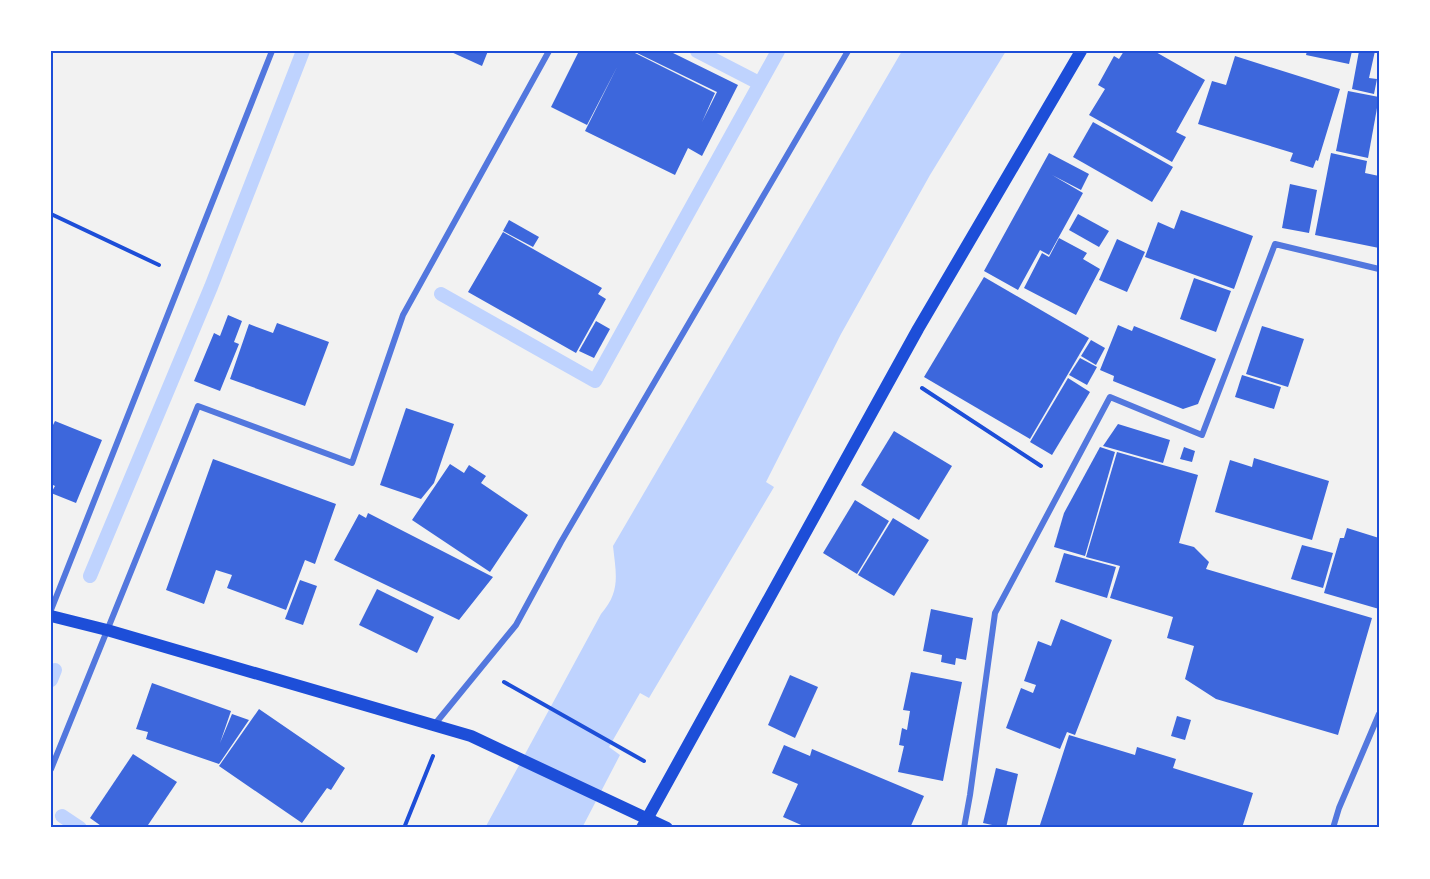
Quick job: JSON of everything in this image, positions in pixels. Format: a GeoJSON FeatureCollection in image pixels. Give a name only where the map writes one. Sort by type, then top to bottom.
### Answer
{"type":"FeatureCollection","features":[{"type":"Feature","properties":{"kind":"main road"},"geometry":{"type":"LineString","coordinates":[[644,824],[895,370],[1081,51]]}},
{"type":"Feature","properties":{"kind":"main road"},"geometry":{"type":"LineString","coordinates":[[51,616],[107,630],[471,736],[644,824],[667,828]]}},
{"type":"Feature","properties":{"kind":"street"},"geometry":{"type":"LineString","coordinates":[[51,610],[272,51]]}},
{"type":"Feature","properties":{"kind":"street"},"geometry":{"type":"LineString","coordinates":[[51,769],[198,406],[352,463],[403,315],[549,51]]}},
{"type":"Feature","properties":{"kind":"street"},"geometry":{"type":"LineString","coordinates":[[440,726],[516,625],[567,532],[848,51]]}},
{"type":"Feature","properties":{"kind":"street"},"geometry":{"type":"LineString","coordinates":[[964,828],[994,613],[1110,397],[1202,435],[1275,244],[1379,269]]}},
{"type":"Feature","properties":{"kind":"street"},"geometry":{"type":"LineString","coordinates":[[1333,828],[1339,808],[1379,714]]}},
{"type":"Feature","properties":{"kind":"path"},"geometry":{"type":"LineString","coordinates":[[51,214],[182,277]]}},
{"type":"Feature","properties":{"kind":"path"},"geometry":{"type":"LineString","coordinates":[[895,370],[1064,482]]}},
{"type":"Feature","properties":{"kind":"path"},"geometry":{"type":"LineString","coordinates":[[532,697],[649,764]]}},
{"type":"Feature","properties":{"kind":"path"},"geometry":{"type":"LineString","coordinates":[[404,828],[440,726]]}},
{"type":"Feature","properties":{"kind":"water"},"geometry":{"type":"Polygon","coordinates":[[[902,51],[1006,51],[930,175],[841,334],[766,482],[774,487],[649,698],[640,693],[609,747],[620,755],[582,828],[485,828],[601,614],[612,598],[616,582],[613,546],[902,51]]]}},
{"type":"Feature","properties":{"kind":"building"},"geometry":{"type":"Polygon","coordinates":[[[449,51],[488,51],[482,66],[449,51]]]}},
{"type":"Feature","properties":{"kind":"building"},"geometry":{"type":"Polygon","coordinates":[[[579,51],[631,51],[715,93],[702,122],[717,92],[633,51],[669,51],[738,85],[702,156],[688,148],[675,175],[585,131],[617,67],[587,125],[551,107],[579,51]]]}},
{"type":"Feature","properties":{"kind":"building"},"geometry":{"type":"Polygon","coordinates":[[[1124,51],[1154,51],[1205,80],[1176,132],[1186,137],[1172,162],[1089,115],[1105,89],[1098,85],[1114,56],[1119,59],[1124,51]]]}},
{"type":"Feature","properties":{"kind":"building"},"geometry":{"type":"Polygon","coordinates":[[[1307,51],[1352,51],[1349,64],[1306,55],[1307,51]]]}},
{"type":"Feature","properties":{"kind":"building"},"geometry":{"type":"Polygon","coordinates":[[[1359,51],[1375,51],[1369,78],[1377,79],[1374,94],[1352,89],[1359,51]]]}},
{"type":"Feature","properties":{"kind":"building"},"geometry":{"type":"Polygon","coordinates":[[[1235,56],[1340,89],[1318,161],[1316,160],[1313,168],[1290,161],[1293,153],[1198,124],[1212,81],[1226,85],[1235,56]]]}},
{"type":"Feature","properties":{"kind":"building"},"geometry":{"type":"Polygon","coordinates":[[[1348,91],[1379,97],[1368,158],[1336,151],[1348,91]]]}},
{"type":"Feature","properties":{"kind":"building"},"geometry":{"type":"Polygon","coordinates":[[[1093,122],[1173,167],[1152,202],[1073,157],[1093,122]]]}},
{"type":"Feature","properties":{"kind":"building"},"geometry":{"type":"Polygon","coordinates":[[[1049,153],[1089,174],[1081,190],[1052,175],[1083,193],[1049,255],[1040,250],[1018,290],[984,271],[1049,153]]]}},
{"type":"Feature","properties":{"kind":"building"},"geometry":{"type":"Polygon","coordinates":[[[1331,153],[1367,161],[1365,173],[1379,176],[1379,248],[1315,235],[1331,153]]]}},
{"type":"Feature","properties":{"kind":"building"},"geometry":{"type":"Polygon","coordinates":[[[1290,184],[1317,190],[1309,233],[1282,228],[1290,184]]]}},
{"type":"Feature","properties":{"kind":"building"},"geometry":{"type":"Polygon","coordinates":[[[1181,210],[1253,236],[1234,289],[1145,257],[1158,222],[1174,229],[1181,210]]]}},
{"type":"Feature","properties":{"kind":"building"},"geometry":{"type":"Polygon","coordinates":[[[1078,214],[1109,231],[1099,247],[1069,230],[1078,214]]]}},
{"type":"Feature","properties":{"kind":"building"},"geometry":{"type":"Polygon","coordinates":[[[509,220],[539,237],[533,247],[503,231],[509,220]]]}},
{"type":"Feature","properties":{"kind":"building"},"geometry":{"type":"Polygon","coordinates":[[[503,232],[602,288],[598,294],[606,299],[576,353],[468,292],[503,232]]]}},
{"type":"Feature","properties":{"kind":"building"},"geometry":{"type":"Polygon","coordinates":[[[1059,238],[1087,253],[1083,259],[1100,269],[1076,315],[1024,288],[1042,253],[1049,257],[1059,238]]]}},
{"type":"Feature","properties":{"kind":"building"},"geometry":{"type":"Polygon","coordinates":[[[1117,239],[1145,252],[1127,292],[1099,280],[1117,239]]]}},
{"type":"Feature","properties":{"kind":"building"},"geometry":{"type":"Polygon","coordinates":[[[984,277],[1089,338],[1030,439],[924,377],[984,277]]]}},
{"type":"Feature","properties":{"kind":"building"},"geometry":{"type":"Polygon","coordinates":[[[1194,278],[1231,291],[1216,332],[1180,319],[1194,278]]]}},
{"type":"Feature","properties":{"kind":"building"},"geometry":{"type":"Polygon","coordinates":[[[228,315],[242,321],[234,342],[239,344],[220,391],[194,381],[214,333],[220,336],[228,315]]]}},
{"type":"Feature","properties":{"kind":"building"},"geometry":{"type":"Polygon","coordinates":[[[596,321],[610,329],[594,358],[579,351],[596,321]]]}},
{"type":"Feature","properties":{"kind":"building"},"geometry":{"type":"Polygon","coordinates":[[[277,323],[329,342],[305,406],[230,379],[249,324],[273,333],[277,323]]]}},
{"type":"Feature","properties":{"kind":"building"},"geometry":{"type":"Polygon","coordinates":[[[1118,325],[1132,331],[1134,326],[1216,359],[1198,404],[1183,409],[1113,381],[1114,376],[1100,370],[1118,325]]]}},
{"type":"Feature","properties":{"kind":"building"},"geometry":{"type":"Polygon","coordinates":[[[1262,326],[1304,339],[1288,387],[1246,374],[1262,326]]]}},
{"type":"Feature","properties":{"kind":"building"},"geometry":{"type":"Polygon","coordinates":[[[1091,340],[1105,348],[1096,365],[1081,356],[1091,340]]]}},
{"type":"Feature","properties":{"kind":"building"},"geometry":{"type":"Polygon","coordinates":[[[1080,358],[1097,367],[1087,385],[1069,375],[1080,358]]]}},
{"type":"Feature","properties":{"kind":"building"},"geometry":{"type":"Polygon","coordinates":[[[1242,375],[1281,387],[1274,409],[1235,397],[1242,375]]]}},
{"type":"Feature","properties":{"kind":"building"},"geometry":{"type":"Polygon","coordinates":[[[1068,378],[1090,392],[1052,455],[1030,442],[1068,378]]]}},
{"type":"Feature","properties":{"kind":"building"},"geometry":{"type":"Polygon","coordinates":[[[406,408],[454,424],[434,483],[421,499],[380,485],[406,408]]]}},
{"type":"Feature","properties":{"kind":"building"},"geometry":{"type":"Polygon","coordinates":[[[55,421],[102,440],[76,503],[51,493],[55,486],[51,484],[51,429],[55,421]]]}},
{"type":"Feature","properties":{"kind":"building"},"geometry":{"type":"Polygon","coordinates":[[[1118,424],[1170,440],[1163,463],[1103,446],[1118,424]]]}},
{"type":"Feature","properties":{"kind":"building"},"geometry":{"type":"Polygon","coordinates":[[[894,431],[952,466],[919,520],[861,485],[894,431]]]}},
{"type":"Feature","properties":{"kind":"building"},"geometry":{"type":"Polygon","coordinates":[[[1100,447],[1115,452],[1085,556],[1054,547],[1064,513],[1100,447]]]}},
{"type":"Feature","properties":{"kind":"building"},"geometry":{"type":"Polygon","coordinates":[[[1184,447],[1195,451],[1192,462],[1180,459],[1184,447]]]}},
{"type":"Feature","properties":{"kind":"building"},"geometry":{"type":"Polygon","coordinates":[[[1117,452],[1198,475],[1179,543],[1194,547],[1209,562],[1206,569],[1372,618],[1338,735],[1216,699],[1185,679],[1194,646],[1167,638],[1173,617],[1110,598],[1120,566],[1086,557],[1117,452]]]}},
{"type":"Feature","properties":{"kind":"building"},"geometry":{"type":"Polygon","coordinates":[[[1254,458],[1329,481],[1312,540],[1215,512],[1230,460],[1252,467],[1254,458]]]}},
{"type":"Feature","properties":{"kind":"building"},"geometry":{"type":"Polygon","coordinates":[[[213,459],[336,504],[315,564],[305,560],[286,610],[227,588],[232,575],[216,570],[204,604],[166,590],[213,459]]]}},
{"type":"Feature","properties":{"kind":"building"},"geometry":{"type":"Polygon","coordinates":[[[450,464],[464,473],[469,465],[486,476],[481,483],[528,515],[490,572],[412,520],[450,464]]]}},
{"type":"Feature","properties":{"kind":"building"},"geometry":{"type":"Polygon","coordinates":[[[855,500],[889,521],[857,574],[823,553],[855,500]]]}},
{"type":"Feature","properties":{"kind":"building"},"geometry":{"type":"Polygon","coordinates":[[[368,513],[493,577],[459,620],[334,560],[359,514],[366,518],[368,513]]]}},
{"type":"Feature","properties":{"kind":"building"},"geometry":{"type":"Polygon","coordinates":[[[893,518],[929,540],[894,596],[858,575],[893,518]]]}},
{"type":"Feature","properties":{"kind":"building"},"geometry":{"type":"Polygon","coordinates":[[[1347,528],[1379,538],[1379,609],[1324,593],[1340,538],[1344,538],[1347,528]]]}},
{"type":"Feature","properties":{"kind":"building"},"geometry":{"type":"Polygon","coordinates":[[[1302,545],[1333,553],[1323,588],[1291,579],[1302,545]]]}},
{"type":"Feature","properties":{"kind":"building"},"geometry":{"type":"Polygon","coordinates":[[[1064,553],[1116,567],[1107,598],[1055,582],[1064,553]]]}},
{"type":"Feature","properties":{"kind":"building"},"geometry":{"type":"Polygon","coordinates":[[[300,580],[317,586],[303,625],[285,619],[300,580]]]}},
{"type":"Feature","properties":{"kind":"building"},"geometry":{"type":"Polygon","coordinates":[[[377,589],[434,617],[417,653],[359,625],[377,589]]]}},
{"type":"Feature","properties":{"kind":"building"},"geometry":{"type":"Polygon","coordinates":[[[931,609],[973,618],[966,660],[956,658],[955,665],[941,662],[942,655],[923,651],[931,609]]]}},
{"type":"Feature","properties":{"kind":"building"},"geometry":{"type":"Polygon","coordinates":[[[1061,619],[1112,640],[1075,735],[1067,732],[1060,749],[1006,728],[1021,688],[1033,693],[1036,685],[1024,681],[1038,641],[1051,646],[1061,619]]]}},
{"type":"Feature","properties":{"kind":"building"},"geometry":{"type":"Polygon","coordinates":[[[911,672],[962,682],[943,781],[898,772],[904,746],[899,745],[902,728],[907,730],[910,711],[903,710],[911,672]]]}},
{"type":"Feature","properties":{"kind":"building"},"geometry":{"type":"Polygon","coordinates":[[[790,675],[818,687],[795,738],[768,725],[790,675]]]}},
{"type":"Feature","properties":{"kind":"building"},"geometry":{"type":"Polygon","coordinates":[[[152,683],[231,711],[220,743],[232,714],[249,720],[219,764],[146,739],[148,732],[136,729],[152,683]]]}},
{"type":"Feature","properties":{"kind":"building"},"geometry":{"type":"Polygon","coordinates":[[[259,709],[345,768],[331,790],[327,788],[302,823],[219,766],[259,709]]]}},
{"type":"Feature","properties":{"kind":"building"},"geometry":{"type":"Polygon","coordinates":[[[1177,716],[1191,720],[1185,740],[1171,736],[1177,716]]]}},
{"type":"Feature","properties":{"kind":"building"},"geometry":{"type":"Polygon","coordinates":[[[1069,735],[1135,755],[1137,747],[1176,759],[1173,768],[1253,793],[1242,828],[1039,828],[1069,735]]]}},
{"type":"Feature","properties":{"kind":"building"},"geometry":{"type":"Polygon","coordinates":[[[784,745],[810,756],[812,749],[924,796],[910,828],[808,828],[783,817],[798,784],[772,773],[784,745]]]}},
{"type":"Feature","properties":{"kind":"building"},"geometry":{"type":"Polygon","coordinates":[[[133,754],[177,782],[146,828],[104,828],[90,818],[133,754]]]}},
{"type":"Feature","properties":{"kind":"building"},"geometry":{"type":"Polygon","coordinates":[[[996,768],[1018,774],[1006,828],[983,823],[996,768]]]}},
{"type":"Feature","properties":{"kind":"waterway"},"geometry":{"type":"LineString","coordinates":[[90,576],[211,287],[303,51]]}},
{"type":"Feature","properties":{"kind":"waterway"},"geometry":{"type":"LineString","coordinates":[[697,51],[759,83]]}},
{"type":"Feature","properties":{"kind":"waterway"},"geometry":{"type":"LineString","coordinates":[[441,294],[595,381],[778,51]]}},
{"type":"Feature","properties":{"kind":"waterway"},"geometry":{"type":"LineString","coordinates":[[51,680],[55,670]]}},
{"type":"Feature","properties":{"kind":"waterway"},"geometry":{"type":"LineString","coordinates":[[62,816],[80,828]]}}]}
